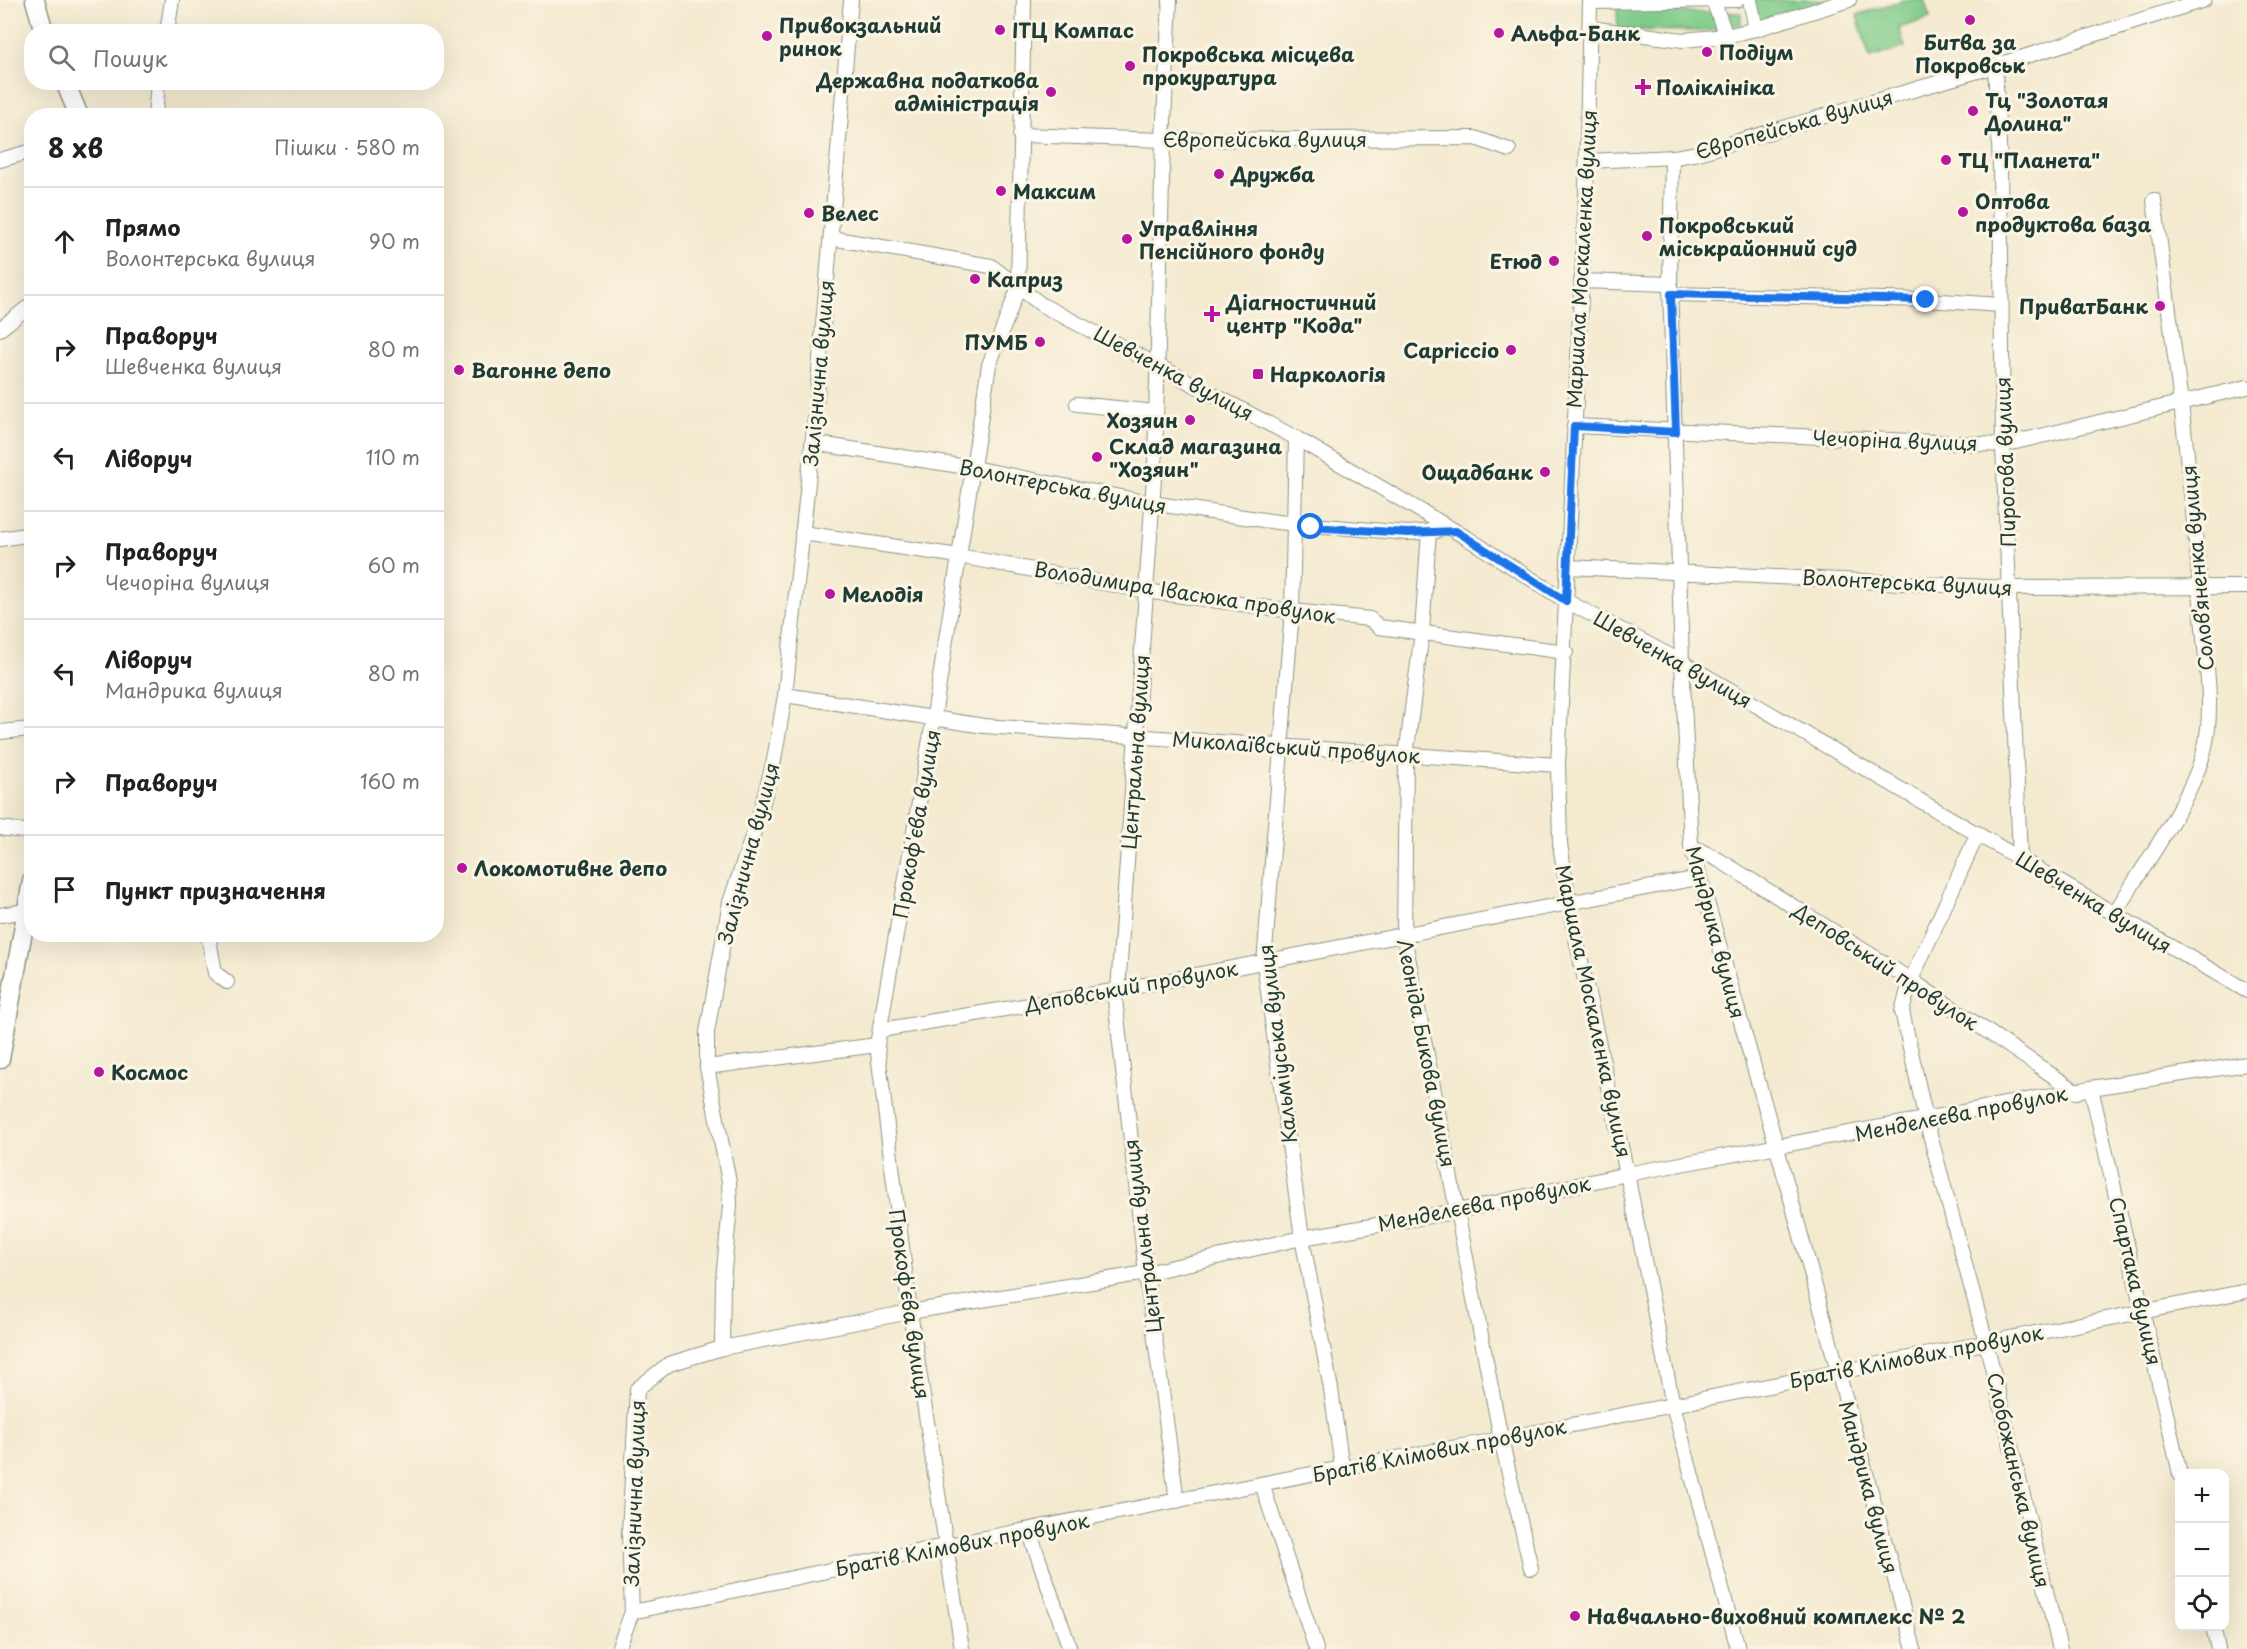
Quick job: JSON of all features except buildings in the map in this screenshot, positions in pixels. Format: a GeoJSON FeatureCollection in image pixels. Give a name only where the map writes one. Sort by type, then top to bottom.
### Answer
{"type":"FeatureCollection","features":[{"type":"Feature","properties":{"kind":"main road"},"geometry":{"type":"LineString","coordinates":[[35,0],[42,24]]}},
{"type":"Feature","properties":{"kind":"main road"},"geometry":{"type":"LineString","coordinates":[[68,90],[76,108]]}},
{"type":"Feature","properties":{"kind":"main road"},"geometry":{"type":"LineString","coordinates":[[0,1059],[1,1039],[24,921]]}},
{"type":"Feature","properties":{"kind":"street"},"geometry":{"type":"LineString","coordinates":[[168,24],[172,0]]}},
{"type":"Feature","properties":{"kind":"street","name":"Залізнична вулиця"},"geometry":{"type":"LineString","coordinates":[[618,1649],[632,1612],[629,1533],[637,1389],[669,1364],[722,1348],[723,1280],[730,1206],[729,1182],[707,1067],[707,1032],[728,911],[771,771],[785,695],[813,443],[851,0]]}},
{"type":"Feature","properties":{"kind":"street","name":"Прокоф'єва вулиця"},"geometry":{"type":"LineString","coordinates":[[962,1649],[944,1546],[910,1312],[877,1046],[934,716],[989,365],[1018,289],[1024,0]]}},
{"type":"Feature","properties":{"kind":"street","name":"Центральна вулиця"},"geometry":{"type":"LineString","coordinates":[[1170,0],[1151,503],[1137,735],[1118,990],[1115,999],[1146,1273],[1177,1501]]}},
{"type":"Feature","properties":{"kind":"street"},"geometry":{"type":"LineString","coordinates":[[1590,1],[1737,0]]}},
{"type":"Feature","properties":{"kind":"street"},"geometry":{"type":"LineString","coordinates":[[1750,0],[1756,29]]}},
{"type":"Feature","properties":{"kind":"street"},"geometry":{"type":"LineString","coordinates":[[1589,28],[1668,39],[1726,36],[1849,0]]}},
{"type":"Feature","properties":{"kind":"street","name":"Європейська вулиця"},"geometry":{"type":"LineString","coordinates":[[1587,161],[1672,157],[1714,148],[1995,66],[2204,0]]}},
{"type":"Feature","properties":{"kind":"street","name":"Маршала Москаленка вулиця"},"geometry":{"type":"LineString","coordinates":[[1590,1],[1587,161],[1566,601],[1566,652],[1558,765],[1560,844],[1569,904],[1627,1174],[1673,1405],[1738,1649]]}},
{"type":"Feature","properties":{"kind":"street"},"geometry":{"type":"LineString","coordinates":[[1713,1],[1726,36]]}},
{"type":"Feature","properties":{"kind":"street","name":"Пирогова вулиця"},"geometry":{"type":"LineString","coordinates":[[1995,66],[2000,164],[2003,444],[2020,858]]}},
{"type":"Feature","properties":{"kind":"street"},"geometry":{"type":"LineString","coordinates":[[156,108],[157,90]]}},
{"type":"Feature","properties":{"kind":"street","name":"Європейська вулиця"},"geometry":{"type":"LineString","coordinates":[[1020,135],[1163,140],[1454,137],[1475,138],[1509,150]]}},
{"type":"Feature","properties":{"kind":"street"},"geometry":{"type":"LineString","coordinates":[[0,160],[24,153]]}},
{"type":"Feature","properties":{"kind":"street","name":"Мандрика вулиця"},"geometry":{"type":"LineString","coordinates":[[1672,157],[1671,289],[1682,662],[1691,846],[1698,878],[1778,1148],[1914,1649]]}},
{"type":"Feature","properties":{"kind":"street","name":"Солов’яненка вулиця"},"geometry":{"type":"LineString","coordinates":[[2114,914],[2193,783],[2204,750],[2209,711],[2200,588],[2181,402],[2154,200]]}},
{"type":"Feature","properties":{"kind":"street","name":"Шевченка вулиця"},"geometry":{"type":"LineString","coordinates":[[831,238],[976,261],[991,266],[1018,289],[1042,305],[1156,362],[1296,438],[1456,531],[1566,601],[1682,662],[2247,992]]}},
{"type":"Feature","properties":{"kind":"street"},"geometry":{"type":"LineString","coordinates":[[1581,281],[1671,289],[2001,305]]}},
{"type":"Feature","properties":{"kind":"street"},"geometry":{"type":"LineString","coordinates":[[0,329],[24,310]]}},
{"type":"Feature","properties":{"kind":"street","name":"Чечоріна вулиця"},"geometry":{"type":"LineString","coordinates":[[1574,426],[2003,444],[2247,387]]}},
{"type":"Feature","properties":{"kind":"street"},"geometry":{"type":"LineString","coordinates":[[1077,404],[1156,412]]}},
{"type":"Feature","properties":{"kind":"street","name":"Кальміуська вулиця"},"geometry":{"type":"LineString","coordinates":[[1296,438],[1292,524],[1292,611],[1264,963],[1302,1238],[1331,1389],[1342,1468]]}},
{"type":"Feature","properties":{"kind":"street","name":"Волонтерська вулиця"},"geometry":{"type":"LineString","coordinates":[[813,443],[973,468],[1151,503],[1292,524],[1408,533],[1456,531]]}},
{"type":"Feature","properties":{"kind":"street","name":"Леоніда Бикова вулиця"},"geometry":{"type":"LineString","coordinates":[[1428,531],[1422,632],[1406,756],[1404,936],[1501,1439],[1531,1568]]}},
{"type":"Feature","properties":{"kind":"street","name":"Володимира Івасюка провулок"},"geometry":{"type":"LineString","coordinates":[[802,533],[959,556],[1146,591],[1370,619],[1379,627],[1566,652]]}},
{"type":"Feature","properties":{"kind":"street"},"geometry":{"type":"LineString","coordinates":[[0,539],[24,535]]}},
{"type":"Feature","properties":{"kind":"street","name":"Волонтерська вулиця"},"geometry":{"type":"LineString","coordinates":[[1568,567],[2008,588],[2247,587]]}},
{"type":"Feature","properties":{"kind":"street","name":"Миколаївський провулок"},"geometry":{"type":"LineString","coordinates":[[785,695],[934,716],[984,726],[1558,765]]}},
{"type":"Feature","properties":{"kind":"street"},"geometry":{"type":"LineString","coordinates":[[0,732],[24,730]]}},
{"type":"Feature","properties":{"kind":"street"},"geometry":{"type":"LineString","coordinates":[[0,828],[24,831]]}},
{"type":"Feature","properties":{"kind":"street","name":"Слобожанська вулиця"},"geometry":{"type":"LineString","coordinates":[[1978,833],[1911,980],[1902,1011],[1926,1120],[1986,1342],[2060,1649]]}},
{"type":"Feature","properties":{"kind":"street","name":"Деповський провулок"},"geometry":{"type":"LineString","coordinates":[[1691,846],[1719,860],[1911,980],[2077,1092]]}},
{"type":"Feature","properties":{"kind":"street","name":"Деповський провулок"},"geometry":{"type":"LineString","coordinates":[[881,1030],[1264,963],[1698,878]]}},
{"type":"Feature","properties":{"kind":"street"},"geometry":{"type":"LineString","coordinates":[[0,915],[24,911]]}},
{"type":"Feature","properties":{"kind":"street"},"geometry":{"type":"LineString","coordinates":[[209,942],[215,973],[227,982]]}},
{"type":"Feature","properties":{"kind":"street"},"geometry":{"type":"LineString","coordinates":[[707,1067],[877,1046]]}},
{"type":"Feature","properties":{"kind":"street","name":"Менделєєва провулок"},"geometry":{"type":"LineString","coordinates":[[722,1348],[910,1312],[1146,1273],[1302,1238],[1458,1211],[1627,1174],[1778,1148],[2091,1088],[2247,1065]]}},
{"type":"Feature","properties":{"kind":"street","name":"Спартака вулиця"},"geometry":{"type":"LineString","coordinates":[[2091,1088],[2179,1469]]}},
{"type":"Feature","properties":{"kind":"street","name":"Братів Клімових провулок"},"geometry":{"type":"LineString","coordinates":[[632,1612],[944,1546],[1501,1439],[2247,1291]]}},
{"type":"Feature","properties":{"kind":"street"},"geometry":{"type":"LineString","coordinates":[[1262,1484],[1316,1649]]}},
{"type":"Feature","properties":{"kind":"street"},"geometry":{"type":"LineString","coordinates":[[1029,1531],[1070,1649]]}},
{"type":"Feature","properties":{"kind":"street"},"geometry":{"type":"LineString","coordinates":[[2214,1631],[2218,1649]]}},
{"type":"Feature","properties":{"kind":"green space"},"geometry":{"type":"Polygon","coordinates":[[[1750,0],[1849,0],[1756,29],[1750,0]]]}},
{"type":"Feature","properties":{"kind":"green space"},"geometry":{"type":"Polygon","coordinates":[[[1904,0],[1924,0],[1930,18],[1899,28],[1905,47],[1870,58],[1857,15],[1904,0]]]}},
{"type":"Feature","properties":{"kind":"green space"},"geometry":{"type":"Polygon","coordinates":[[[1617,7],[1669,12],[1741,13],[1741,24],[1706,31],[1618,30],[1617,7]]]}},
{"type":"Feature","properties":{"kind":"place","name":"Битва за Покровськ"},"geometry":{"type":"Point","coordinates":[1970,20]}},
{"type":"Feature","properties":{"kind":"place","name":"ІТЦ Компас"},"geometry":{"type":"Point","coordinates":[1000,30]}},
{"type":"Feature","properties":{"kind":"place","name":"Альфа-Банк"},"geometry":{"type":"Point","coordinates":[1499,33]}},
{"type":"Feature","properties":{"kind":"place","name":"Привокзальний ринок"},"geometry":{"type":"Point","coordinates":[767,36]}},
{"type":"Feature","properties":{"kind":"place","name":"Подіум"},"geometry":{"type":"Point","coordinates":[1707,52]}},
{"type":"Feature","properties":{"kind":"place","name":"Покровська місцева прокуратура"},"geometry":{"type":"Point","coordinates":[1130,66]}},
{"type":"Feature","properties":{"kind":"place","name":"Поліклініка"},"geometry":{"type":"Point","coordinates":[1643,87]}},
{"type":"Feature","properties":{"kind":"place","name":"Державна податкова адміністрація"},"geometry":{"type":"Point","coordinates":[1051,92]}},
{"type":"Feature","properties":{"kind":"place","name":"Тц \"Золотая Долина\""},"geometry":{"type":"Point","coordinates":[1973,111]}},
{"type":"Feature","properties":{"kind":"place","name":"ТЦ \"Планета\""},"geometry":{"type":"Point","coordinates":[1946,160]}},
{"type":"Feature","properties":{"kind":"place","name":"Дружба"},"geometry":{"type":"Point","coordinates":[1219,174]}},
{"type":"Feature","properties":{"kind":"place","name":"Максим"},"geometry":{"type":"Point","coordinates":[1001,191]}},
{"type":"Feature","properties":{"kind":"place","name":"Оптова продуктова база"},"geometry":{"type":"Point","coordinates":[1963,212]}},
{"type":"Feature","properties":{"kind":"place","name":"Велес"},"geometry":{"type":"Point","coordinates":[809,213]}},
{"type":"Feature","properties":{"kind":"place","name":"Покровський міськрайонний суд"},"geometry":{"type":"Point","coordinates":[1647,236]}},
{"type":"Feature","properties":{"kind":"place","name":"Управління Пенсійного фонду"},"geometry":{"type":"Point","coordinates":[1127,239]}},
{"type":"Feature","properties":{"kind":"place","name":"Етюд"},"geometry":{"type":"Point","coordinates":[1554,261]}},
{"type":"Feature","properties":{"kind":"place","name":"Каприз"},"geometry":{"type":"Point","coordinates":[975,279]}},
{"type":"Feature","properties":{"kind":"place","name":"ПриватБанк"},"geometry":{"type":"Point","coordinates":[2160,306]}},
{"type":"Feature","properties":{"kind":"place","name":"Діагностичний центр \"Кода\""},"geometry":{"type":"Point","coordinates":[1212,314]}},
{"type":"Feature","properties":{"kind":"place","name":"ПУМБ"},"geometry":{"type":"Point","coordinates":[1040,342]}},
{"type":"Feature","properties":{"kind":"place","name":"Capriccio"},"geometry":{"type":"Point","coordinates":[1511,350]}},
{"type":"Feature","properties":{"kind":"place","name":"Вагонне депо"},"geometry":{"type":"Point","coordinates":[459,370]}},
{"type":"Feature","properties":{"kind":"place","name":"Наркологія"},"geometry":{"type":"Point","coordinates":[1258,374]}},
{"type":"Feature","properties":{"kind":"place","name":"Хозяин"},"geometry":{"type":"Point","coordinates":[1190,420]}},
{"type":"Feature","properties":{"kind":"place","name":"Склад магазина \"Хозяин\""},"geometry":{"type":"Point","coordinates":[1097,457]}},
{"type":"Feature","properties":{"kind":"place","name":"Ощадбанк"},"geometry":{"type":"Point","coordinates":[1545,472]}},
{"type":"Feature","properties":{"kind":"place","name":"Мелодія"},"geometry":{"type":"Point","coordinates":[830,594]}},
{"type":"Feature","properties":{"kind":"place","name":"Локомотивне депо"},"geometry":{"type":"Point","coordinates":[462,868]}},
{"type":"Feature","properties":{"kind":"place","name":"Космос"},"geometry":{"type":"Point","coordinates":[99,1072]}},
{"type":"Feature","properties":{"kind":"place","name":"Навчально-виховний комплекс № 2"},"geometry":{"type":"Point","coordinates":[1575,1616]}},
{"type":"Feature","properties":{"kind":"route"},"geometry":{"type":"LineString","coordinates":[[1311,527],[1408,533],[1456,531],[1566,601],[1574,426],[1676,432],[1671,294],[1926,300]]}}]}
